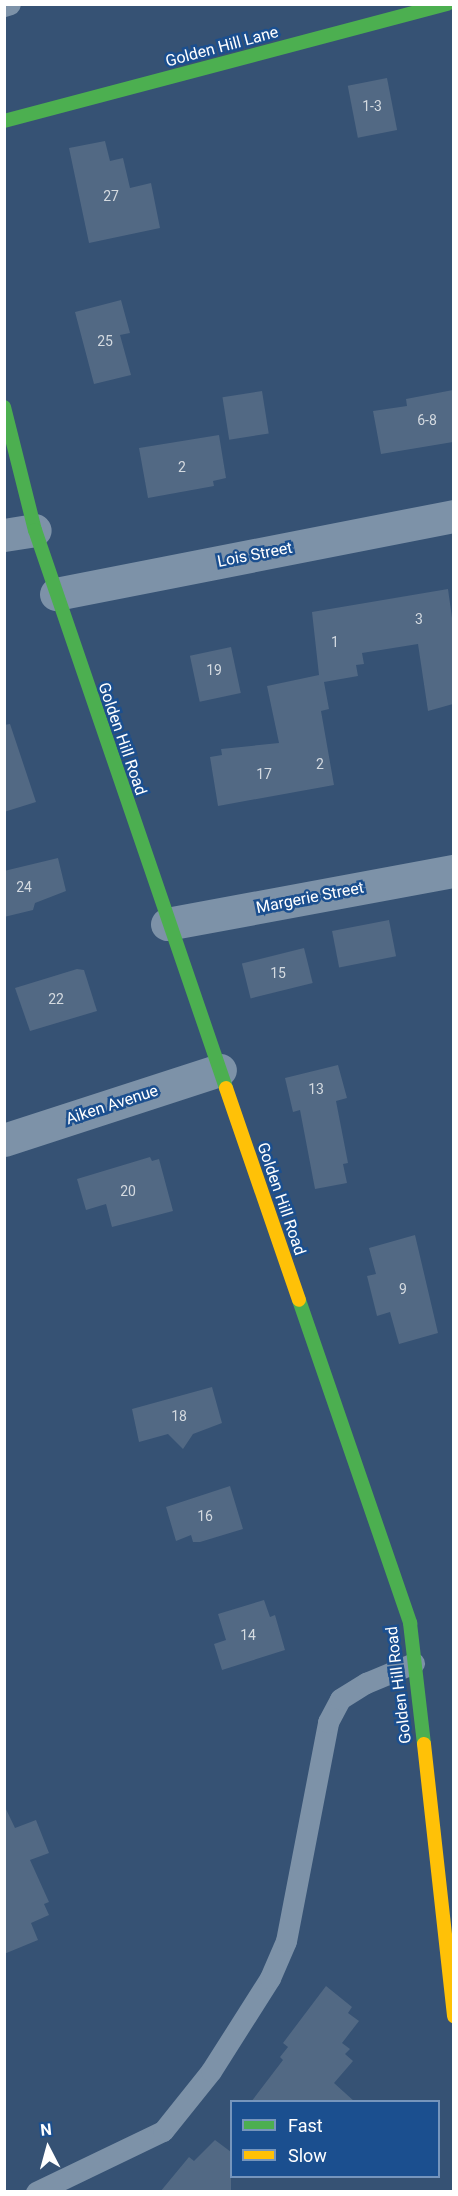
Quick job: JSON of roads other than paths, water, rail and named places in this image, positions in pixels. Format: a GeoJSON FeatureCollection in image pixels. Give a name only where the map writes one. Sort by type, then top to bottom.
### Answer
{"type":"FeatureCollection","features":[{"type":"Feature","properties":{"kind":"street","name":"Golden Hill Lane"},"geometry":{"type":"LineString","coordinates":[[4,121],[448,4]]}},
{"type":"Feature","properties":{"kind":"street","name":"Golden Hill Road"},"geometry":{"type":"LineString","coordinates":[[4,407],[20,532],[56,594],[167,924],[220,1070],[410,1623],[453,2016]]}},
{"type":"Feature","properties":{"kind":"street","name":"Lois Street"},"geometry":{"type":"LineString","coordinates":[[56,594],[453,516]]}},
{"type":"Feature","properties":{"kind":"street","name":"Margerie Street"},"geometry":{"type":"LineString","coordinates":[[167,924],[453,871]]}},
{"type":"Feature","properties":{"kind":"street","name":"Aiken Avenue"},"geometry":{"type":"LineString","coordinates":[[4,1140],[220,1070]]}},
{"type":"Feature","properties":{"kind":"lane"},"geometry":{"type":"LineString","coordinates":[[4,6],[10,4]]}},
{"type":"Feature","properties":{"kind":"lane"},"geometry":{"type":"LineString","coordinates":[[36,2192],[163,2131],[211,2071],[270,1978],[286,1941],[328,1722],[340,1699],[366,1683],[414,1663]]}}]}
